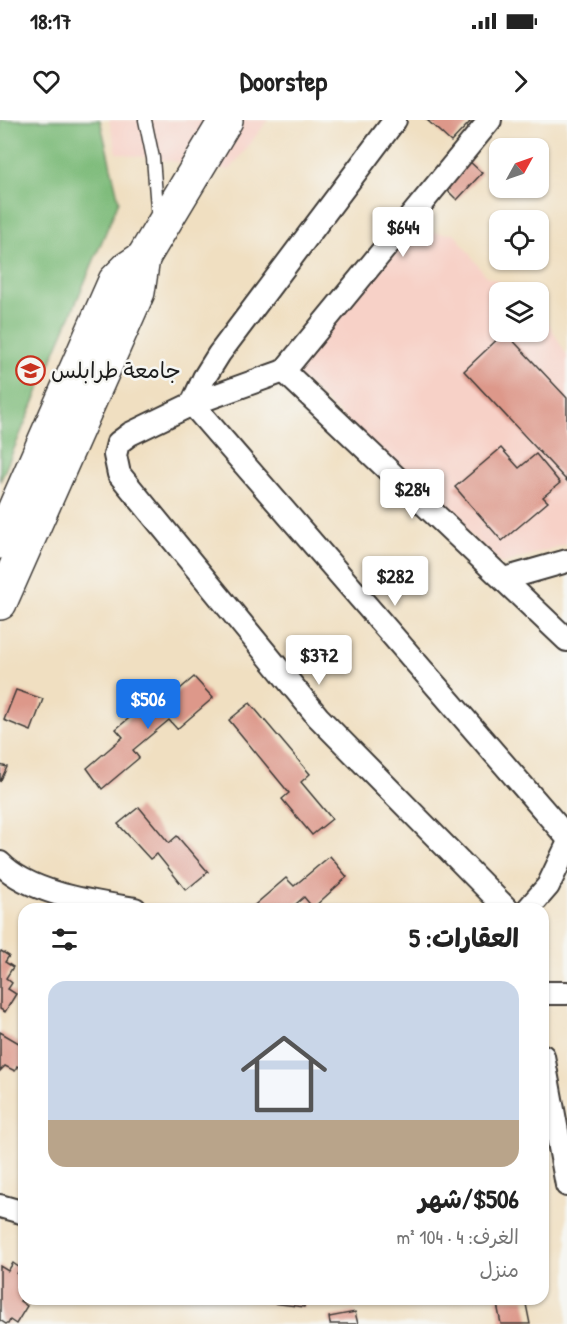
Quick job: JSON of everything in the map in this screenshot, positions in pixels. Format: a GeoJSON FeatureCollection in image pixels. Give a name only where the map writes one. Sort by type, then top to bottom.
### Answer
{"type":"FeatureCollection","features":[{"type":"Feature","properties":{"kind":"street"},"geometry":{"type":"LineString","coordinates":[[0,543],[115,281],[151,245],[226,120]]}},
{"type":"Feature","properties":{"kind":"street"},"geometry":{"type":"LineString","coordinates":[[192,404],[219,354],[395,120]]}},
{"type":"Feature","properties":{"kind":"street"},"geometry":{"type":"LineString","coordinates":[[490,120],[284,371],[192,404],[130,434],[118,443],[115,455],[119,474],[318,717],[501,903]]}},
{"type":"Feature","properties":{"kind":"street"},"geometry":{"type":"LineString","coordinates":[[0,603],[138,292],[151,245]]}},
{"type":"Feature","properties":{"kind":"street"},"geometry":{"type":"LineString","coordinates":[[284,371],[567,640]]}},
{"type":"Feature","properties":{"kind":"street"},"geometry":{"type":"LineString","coordinates":[[192,404],[567,837]]}},
{"type":"Feature","properties":{"kind":"street"},"geometry":{"type":"LineString","coordinates":[[504,579],[567,561]]}},
{"type":"Feature","properties":{"kind":"street"},"geometry":{"type":"LineString","coordinates":[[536,903],[558,886],[567,846]]}},
{"type":"Feature","properties":{"kind":"street"},"geometry":{"type":"LineString","coordinates":[[0,863],[7,870],[37,886],[101,903]]}},
{"type":"Feature","properties":{"kind":"street"},"geometry":{"type":"LineString","coordinates":[[549,993],[567,993]]}},
{"type":"Feature","properties":{"kind":"street"},"geometry":{"type":"LineString","coordinates":[[549,1070],[558,1092],[567,1185]]}},
{"type":"Feature","properties":{"kind":"lane"},"geometry":{"type":"LineString","coordinates":[[145,120],[153,158],[151,245]]}},
{"type":"Feature","properties":{"kind":"shaded area"},"geometry":{"type":"Polygon","coordinates":[[[109,120],[268,120],[230,170],[117,153],[109,120]]]}},
{"type":"Feature","properties":{"kind":"shaded area"},"geometry":{"type":"Polygon","coordinates":[[[413,231],[455,234],[486,276],[500,282],[489,282],[489,342],[549,342],[549,324],[567,356],[567,544],[501,564],[290,368],[413,231]]]}},
{"type":"Feature","properties":{"kind":"green space","name":"جامعة طرابلس"},"geometry":{"type":"Polygon","coordinates":[[[0,120],[100,120],[119,201],[0,482],[0,120]]]}},
{"type":"Feature","properties":{"kind":"building"},"geometry":{"type":"Polygon","coordinates":[[[427,120],[468,120],[470,122],[451,142],[427,120]]]}},
{"type":"Feature","properties":{"kind":"building"},"geometry":{"type":"Polygon","coordinates":[[[468,160],[482,173],[457,200],[443,186],[468,160]]]}},
{"type":"Feature","properties":{"kind":"building"},"geometry":{"type":"Polygon","coordinates":[[[494,342],[514,342],[567,398],[567,481],[464,371],[494,342]]]}},
{"type":"Feature","properties":{"kind":"building"},"geometry":{"type":"Polygon","coordinates":[[[501,448],[519,468],[536,454],[560,483],[543,497],[548,502],[502,541],[455,487],[501,448]]]}},
{"type":"Feature","properties":{"kind":"building"},"geometry":{"type":"Polygon","coordinates":[[[194,677],[213,698],[177,729],[169,720],[133,750],[139,758],[102,789],[87,768],[123,737],[116,729],[151,700],[165,715],[159,707],[194,677]]]}},
{"type":"Feature","properties":{"kind":"building"},"geometry":{"type":"Polygon","coordinates":[[[16,690],[43,699],[31,731],[4,720],[16,690]]]}},
{"type":"Feature","properties":{"kind":"building"},"geometry":{"type":"Polygon","coordinates":[[[250,703],[310,774],[301,782],[332,819],[312,835],[282,799],[289,793],[229,720],[250,703]]]}},
{"type":"Feature","properties":{"kind":"building"},"geometry":{"type":"Polygon","coordinates":[[[0,765],[7,767],[0,782],[0,765]]]}},
{"type":"Feature","properties":{"kind":"building"},"geometry":{"type":"Polygon","coordinates":[[[139,807],[169,843],[177,836],[208,872],[186,890],[157,854],[150,859],[118,824],[139,807]]]}},
{"type":"Feature","properties":{"kind":"building"},"geometry":{"type":"Polygon","coordinates":[[[330,856],[347,877],[318,903],[309,903],[304,897],[297,903],[257,903],[286,878],[294,886],[330,856]]]}},
{"type":"Feature","properties":{"kind":"building"},"geometry":{"type":"Polygon","coordinates":[[[1,951],[9,956],[5,962],[13,967],[6,978],[12,983],[8,989],[16,994],[5,1012],[0,1009],[1,951]]]}},
{"type":"Feature","properties":{"kind":"building"},"geometry":{"type":"Polygon","coordinates":[[[0,1032],[18,1042],[18,1067],[15,1071],[5,1066],[0,1071],[0,1032]]]}},
{"type":"Feature","properties":{"kind":"building"},"geometry":{"type":"Polygon","coordinates":[[[13,1263],[18,1267],[18,1305],[27,1306],[16,1324],[10,1320],[6,1324],[0,1320],[0,1266],[8,1271],[13,1263]]]}},
{"type":"Feature","properties":{"kind":"building"},"geometry":{"type":"Polygon","coordinates":[[[497,1305],[526,1305],[530,1324],[501,1324],[497,1305]]]}},
{"type":"Feature","properties":{"kind":"building"},"geometry":{"type":"Polygon","coordinates":[[[355,1312],[358,1324],[330,1324],[329,1317],[355,1312]]]}},
{"type":"Feature","properties":{"kind":"place","name":"جامعة طرابلس"},"geometry":{"type":"Point","coordinates":[30,370]}}]}
